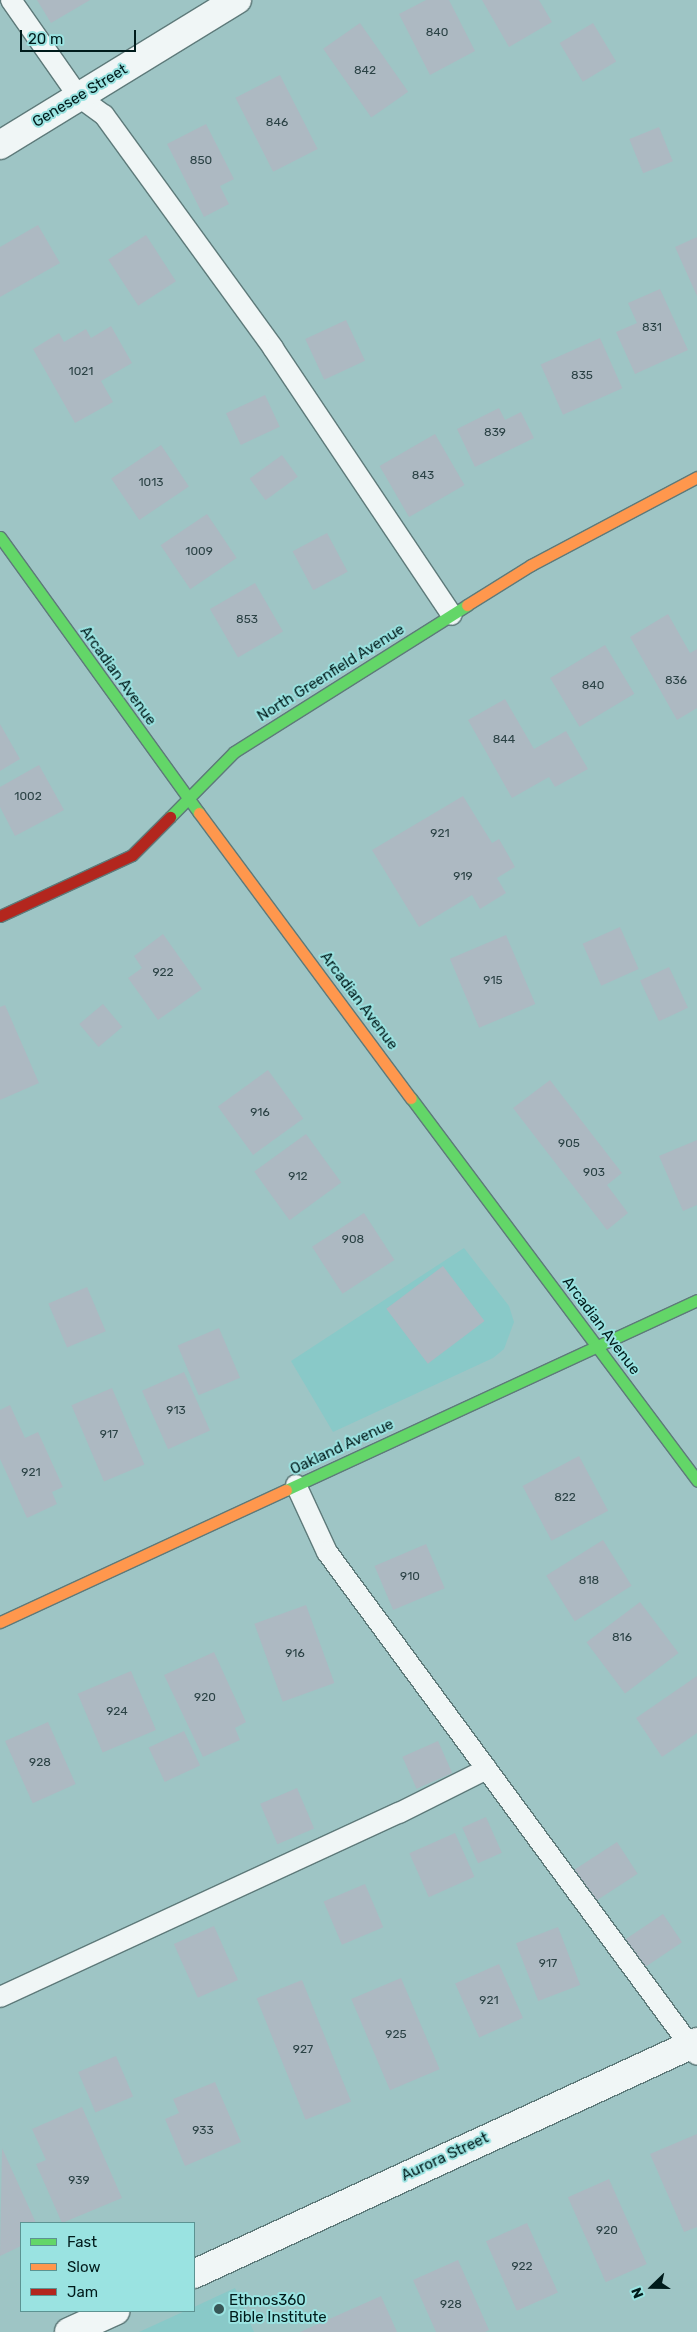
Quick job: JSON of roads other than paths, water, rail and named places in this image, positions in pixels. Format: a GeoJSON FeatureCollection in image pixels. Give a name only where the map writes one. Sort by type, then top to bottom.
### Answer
{"type":"FeatureCollection","features":[{"type":"Feature","properties":{"kind":"street","name":"Genesee Street"},"geometry":{"type":"LineString","coordinates":[[0,145],[237,0]]}},
{"type":"Feature","properties":{"kind":"street","name":"North Greenfield Avenue"},"geometry":{"type":"LineString","coordinates":[[0,916],[132,855],[234,752],[452,615],[596,529],[697,477]]}},
{"type":"Feature","properties":{"kind":"street","name":"Arcadian Avenue"},"geometry":{"type":"LineString","coordinates":[[0,538],[188,798],[697,1480]]}},
{"type":"Feature","properties":{"kind":"street","name":"Oakland Avenue"},"geometry":{"type":"LineString","coordinates":[[0,1622],[697,1300]]}},
{"type":"Feature","properties":{"kind":"street","name":"Aurora Street"},"geometry":{"type":"LineString","coordinates":[[195,2274],[695,2047]]}},
{"type":"Feature","properties":{"kind":"street"},"geometry":{"type":"LineString","coordinates":[[69,2332],[113,2312]]}},
{"type":"Feature","properties":{"kind":"lane"},"geometry":{"type":"LineString","coordinates":[[11,0],[79,97],[104,114],[274,348],[452,615]]}},
{"type":"Feature","properties":{"kind":"lane"},"geometry":{"type":"LineString","coordinates":[[296,1485],[327,1552],[695,2047]]}},
{"type":"Feature","properties":{"kind":"lane"},"geometry":{"type":"LineString","coordinates":[[0,1997],[400,1813],[487,1769]]}},
{"type":"Feature","properties":{"kind":"place","name":"Ethnos360 Bible Institute"},"geometry":{"type":"Point","coordinates":[219,2309]}}]}
